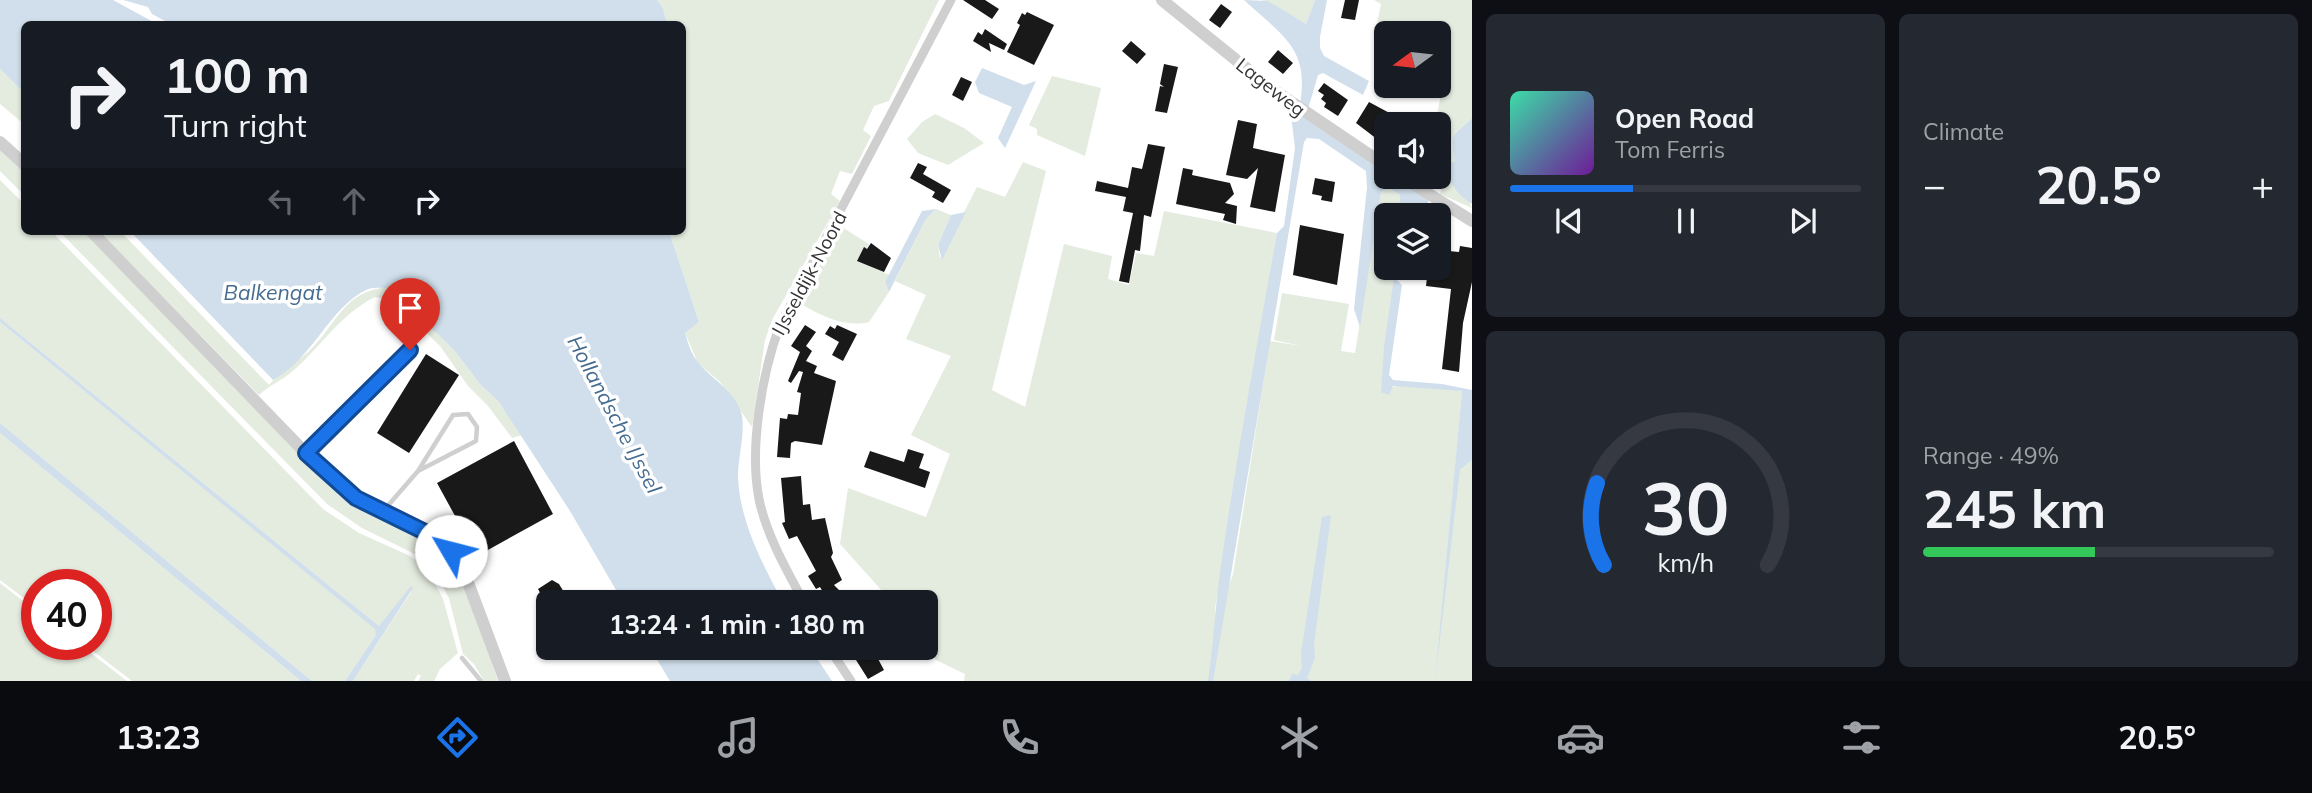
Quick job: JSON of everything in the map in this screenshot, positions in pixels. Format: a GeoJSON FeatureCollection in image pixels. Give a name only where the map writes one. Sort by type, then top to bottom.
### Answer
{"type":"FeatureCollection","features":[{"type":"Feature","properties":{"kind":"street","name":"IJsseldijk-Noord"},"geometry":{"type":"LineString","coordinates":[[798,590],[776,545],[759,499],[758,445],[771,347],[780,325],[951,0]]}},
{"type":"Feature","properties":{"kind":"street","name":"Lageweg"},"geometry":{"type":"LineString","coordinates":[[1162,0],[1297,108],[1374,158]]}},
{"type":"Feature","properties":{"kind":"street"},"geometry":{"type":"LineString","coordinates":[[0,142],[21,161]]}},
{"type":"Feature","properties":{"kind":"street"},"geometry":{"type":"LineString","coordinates":[[1421,189],[1472,221]]}},
{"type":"Feature","properties":{"kind":"street"},"geometry":{"type":"LineString","coordinates":[[96,235],[343,488],[382,512],[435,537],[451,551],[463,569],[505,681]]}},
{"type":"Feature","properties":{"kind":"street"},"geometry":{"type":"LineString","coordinates":[[837,660],[851,681]]}},
{"type":"Feature","properties":{"kind":"lane"},"geometry":{"type":"LineString","coordinates":[[306,453],[410,350]]}},
{"type":"Feature","properties":{"kind":"lane"},"geometry":{"type":"LineString","coordinates":[[382,512],[418,471],[453,415],[468,414],[477,427],[476,441],[418,471]]}},
{"type":"Feature","properties":{"kind":"lane"},"geometry":{"type":"LineString","coordinates":[[462,658],[481,681]]}},
{"type":"Feature","properties":{"kind":"shaded area"},"geometry":{"type":"Polygon","coordinates":[[[657,0],[939,0],[889,101],[874,106],[863,130],[871,136],[852,174],[840,171],[831,194],[840,201],[773,318],[765,340],[752,427],[720,382],[698,363],[685,333],[699,322],[670,235],[686,235],[686,21],[666,21],[663,8],[657,0]]]}},
{"type":"Feature","properties":{"kind":"shaded area"},"geometry":{"type":"Polygon","coordinates":[[[1262,0],[1315,0],[1306,24],[1262,0]]]}},
{"type":"Feature","properties":{"kind":"shaded area"},"geometry":{"type":"Polygon","coordinates":[[[1374,0],[1472,0],[1472,118],[1454,136],[1452,146],[1453,162],[1472,208],[1440,194],[1441,189],[1451,189],[1451,112],[1437,112],[1440,98],[1451,98],[1451,21],[1377,21],[1381,4],[1374,0]]]}},
{"type":"Feature","properties":{"kind":"shaded area"},"geometry":{"type":"Polygon","coordinates":[[[0,69],[21,90],[21,122],[0,104],[0,69]]]}},
{"type":"Feature","properties":{"kind":"shaded area"},"geometry":{"type":"Polygon","coordinates":[[[1052,76],[1101,88],[1085,156],[1037,135],[1037,129],[1029,125],[1052,76]]]}},
{"type":"Feature","properties":{"kind":"shaded area"},"geometry":{"type":"Polygon","coordinates":[[[935,114],[964,128],[984,143],[948,165],[918,153],[907,139],[922,122],[935,114]]]}},
{"type":"Feature","properties":{"kind":"shaded area"},"geometry":{"type":"Polygon","coordinates":[[[0,148],[21,168],[21,192],[0,171],[0,148]]]}},
{"type":"Feature","properties":{"kind":"shaded area"},"geometry":{"type":"Polygon","coordinates":[[[1023,162],[1046,171],[992,390],[1025,407],[1064,244],[1112,256],[1108,279],[1129,285],[1136,253],[1154,256],[1164,211],[1277,233],[1215,609],[1216,620],[1233,574],[1270,341],[1302,346],[1274,340],[1282,293],[1349,304],[1341,351],[1355,353],[1374,236],[1374,280],[1394,280],[1381,391],[1411,385],[1462,391],[1452,502],[1460,470],[1472,460],[1472,681],[964,681],[965,674],[936,660],[938,590],[881,590],[840,544],[848,488],[926,517],[950,454],[911,435],[951,356],[906,339],[926,295],[895,281],[926,219],[936,209],[951,215],[938,245],[940,258],[977,187],[1005,197],[1023,162]]]}},
{"type":"Feature","properties":{"kind":"shaded area"},"geometry":{"type":"Polygon","coordinates":[[[0,180],[21,201],[21,235],[55,235],[323,509],[359,533],[408,555],[427,568],[443,599],[458,653],[440,669],[434,681],[418,681],[421,676],[418,674],[414,681],[353,681],[413,589],[379,626],[0,318],[0,180]]]}},
{"type":"Feature","properties":{"kind":"shaded area"},"geometry":{"type":"Polygon","coordinates":[[[1385,189],[1400,195],[1400,203],[1379,203],[1381,193],[1385,189]]]}},
{"type":"Feature","properties":{"kind":"shaded area"},"geometry":{"type":"Polygon","coordinates":[[[840,226],[869,244],[860,261],[889,275],[885,282],[889,292],[869,322],[841,322],[823,316],[798,302],[840,226]]]}},
{"type":"Feature","properties":{"kind":"shaded area"},"geometry":{"type":"Polygon","coordinates":[[[63,235],[88,235],[339,493],[424,537],[447,556],[467,589],[498,681],[484,681],[474,664],[463,654],[449,598],[429,561],[362,528],[327,504],[63,235]]]}},
{"type":"Feature","properties":{"kind":"shaded area"},"geometry":{"type":"Polygon","coordinates":[[[103,235],[124,235],[269,385],[317,343],[351,302],[374,290],[390,287],[454,350],[480,384],[499,402],[522,435],[512,438],[488,406],[468,386],[440,346],[398,305],[391,300],[375,297],[342,321],[294,370],[259,395],[103,235]]]}},
{"type":"Feature","properties":{"kind":"shaded area"},"geometry":{"type":"Polygon","coordinates":[[[0,322],[376,629],[376,635],[345,681],[312,681],[0,423],[0,322]]]}},
{"type":"Feature","properties":{"kind":"shaded area"},"geometry":{"type":"Polygon","coordinates":[[[0,433],[301,681],[132,681],[105,660],[112,660],[112,569],[21,569],[21,596],[0,580],[0,433]]]}},
{"type":"Feature","properties":{"kind":"shaded area"},"geometry":{"type":"Polygon","coordinates":[[[0,583],[21,599],[21,660],[100,660],[127,681],[0,681],[0,583]]]}},
{"type":"Feature","properties":{"kind":"water"},"geometry":{"type":"Polygon","coordinates":[[[0,0],[113,0],[152,21],[21,21],[21,90],[0,69],[0,0]]]}},
{"type":"Feature","properties":{"kind":"water"},"geometry":{"type":"Polygon","coordinates":[[[123,0],[657,0],[663,8],[666,21],[165,21],[152,14],[148,7],[123,0]]]}},
{"type":"Feature","properties":{"kind":"water"},"geometry":{"type":"Polygon","coordinates":[[[1244,0],[1268,1],[1306,24],[1315,0],[1327,0],[1320,37],[1320,48],[1324,56],[1369,81],[1363,95],[1323,73],[1318,75],[1306,116],[1374,162],[1374,189],[1385,189],[1381,193],[1379,203],[1374,203],[1374,238],[1360,327],[1354,309],[1367,188],[1366,171],[1319,139],[1307,138],[1304,142],[1213,681],[1208,681],[1219,580],[1234,482],[1277,233],[1284,226],[1295,148],[1291,115],[1275,100],[1275,95],[1299,110],[1302,89],[1298,58],[1283,35],[1244,0]]]}},
{"type":"Feature","properties":{"kind":"water"},"geometry":{"type":"Polygon","coordinates":[[[982,68],[1024,85],[1036,81],[1005,148],[998,138],[1012,107],[979,93],[975,82],[982,68]]]}},
{"type":"Feature","properties":{"kind":"water"},"geometry":{"type":"Polygon","coordinates":[[[1472,118],[1472,204],[1451,182],[1451,163],[1455,161],[1452,145],[1454,136],[1472,118]]]}},
{"type":"Feature","properties":{"kind":"water"},"geometry":{"type":"Polygon","coordinates":[[[1390,189],[1413,189],[1428,199],[1428,203],[1400,203],[1400,195],[1390,189]]]}},
{"type":"Feature","properties":{"kind":"water"},"geometry":{"type":"Polygon","coordinates":[[[936,209],[926,219],[889,292],[885,282],[922,211],[936,209]]]}},
{"type":"Feature","properties":{"kind":"water"},"geometry":{"type":"Polygon","coordinates":[[[966,212],[942,260],[938,245],[951,215],[966,212]]]}},
{"type":"Feature","properties":{"kind":"water"},"geometry":{"type":"Polygon","coordinates":[[[134,235],[670,235],[699,322],[685,333],[693,356],[730,393],[742,416],[739,492],[747,525],[777,590],[616,590],[570,511],[499,402],[480,384],[454,350],[390,288],[370,288],[355,297],[287,371],[273,380],[134,235]]]}},
{"type":"Feature","properties":{"kind":"water"},"geometry":{"type":"Polygon","coordinates":[[[1394,280],[1397,280],[1402,285],[1389,375],[1393,380],[1442,384],[1472,390],[1472,460],[1460,470],[1435,681],[1462,391],[1393,386],[1389,395],[1381,392],[1394,280]]]}},
{"type":"Feature","properties":{"kind":"water"},"geometry":{"type":"Polygon","coordinates":[[[0,318],[379,626],[411,586],[413,588],[353,681],[345,681],[376,635],[375,629],[0,322],[0,318]]]}},
{"type":"Feature","properties":{"kind":"water"},"geometry":{"type":"Polygon","coordinates":[[[0,423],[312,681],[301,681],[0,433],[0,423]]]}},
{"type":"Feature","properties":{"kind":"water"},"geometry":{"type":"Polygon","coordinates":[[[1331,515],[1314,645],[1315,658],[1307,678],[1311,681],[1289,681],[1292,674],[1298,675],[1302,668],[1301,653],[1322,517],[1331,515]]]}},
{"type":"Feature","properties":{"kind":"water"},"geometry":{"type":"Polygon","coordinates":[[[657,660],[818,660],[832,681],[670,681],[657,660]]]}},
{"type":"Feature","properties":{"kind":"building"},"geometry":{"type":"Polygon","coordinates":[[[963,0],[985,0],[999,9],[992,19],[963,0]]]}},
{"type":"Feature","properties":{"kind":"building"},"geometry":{"type":"Polygon","coordinates":[[[1345,0],[1359,0],[1355,20],[1341,18],[1345,0]]]}},
{"type":"Feature","properties":{"kind":"building"},"geometry":{"type":"Polygon","coordinates":[[[1221,4],[1232,12],[1220,28],[1209,20],[1221,4]]]}},
{"type":"Feature","properties":{"kind":"building"},"geometry":{"type":"Polygon","coordinates":[[[1027,12],[1054,25],[1034,65],[1007,52],[1020,25],[1017,23],[1022,13],[1025,15],[1027,12]]]}},
{"type":"Feature","properties":{"kind":"building"},"geometry":{"type":"Polygon","coordinates":[[[985,29],[1007,44],[1004,50],[989,43],[991,52],[973,41],[978,32],[982,35],[985,29]]]}},
{"type":"Feature","properties":{"kind":"building"},"geometry":{"type":"Polygon","coordinates":[[[1131,41],[1146,54],[1137,64],[1122,51],[1131,41]]]}},
{"type":"Feature","properties":{"kind":"building"},"geometry":{"type":"Polygon","coordinates":[[[1278,50],[1293,63],[1283,74],[1268,62],[1278,50]]]}},
{"type":"Feature","properties":{"kind":"building"},"geometry":{"type":"Polygon","coordinates":[[[1164,64],[1178,67],[1167,113],[1155,111],[1160,86],[1164,87],[1160,84],[1164,64]]]}},
{"type":"Feature","properties":{"kind":"building"},"geometry":{"type":"Polygon","coordinates":[[[961,77],[972,82],[963,101],[952,95],[961,77]]]}},
{"type":"Feature","properties":{"kind":"building"},"geometry":{"type":"Polygon","coordinates":[[[1324,83],[1348,100],[1338,116],[1324,107],[1326,103],[1321,99],[1324,95],[1318,91],[1324,83]]]}},
{"type":"Feature","properties":{"kind":"building"},"geometry":{"type":"Polygon","coordinates":[[[1369,102],[1388,112],[1374,112],[1374,137],[1356,123],[1369,102]]]}},
{"type":"Feature","properties":{"kind":"building"},"geometry":{"type":"Polygon","coordinates":[[[1238,120],[1257,124],[1253,148],[1285,155],[1275,212],[1250,207],[1258,168],[1247,179],[1226,175],[1238,120]]]}},
{"type":"Feature","properties":{"kind":"building"},"geometry":{"type":"Polygon","coordinates":[[[1148,144],[1165,147],[1151,217],[1144,215],[1140,251],[1135,250],[1129,283],[1119,281],[1133,213],[1123,211],[1126,197],[1095,191],[1097,181],[1128,188],[1132,167],[1142,169],[1148,144]]]}},
{"type":"Feature","properties":{"kind":"building"},"geometry":{"type":"Polygon","coordinates":[[[918,163],[927,167],[923,174],[951,190],[943,203],[932,197],[935,192],[910,178],[918,163]]]}},
{"type":"Feature","properties":{"kind":"building"},"geometry":{"type":"Polygon","coordinates":[[[1183,168],[1193,170],[1192,175],[1230,183],[1234,194],[1225,203],[1237,206],[1236,224],[1223,220],[1225,214],[1176,204],[1183,168]]]}},
{"type":"Feature","properties":{"kind":"building"},"geometry":{"type":"Polygon","coordinates":[[[1315,178],[1335,182],[1332,202],[1321,200],[1322,196],[1312,194],[1315,178]]]}},
{"type":"Feature","properties":{"kind":"building"},"geometry":{"type":"Polygon","coordinates":[[[1300,225],[1344,234],[1337,285],[1293,275],[1300,225]]]}},
{"type":"Feature","properties":{"kind":"building"},"geometry":{"type":"Polygon","coordinates":[[[871,243],[891,258],[884,272],[857,261],[864,247],[867,249],[871,243]]]}},
{"type":"Feature","properties":{"kind":"building"},"geometry":{"type":"Polygon","coordinates":[[[1460,246],[1472,248],[1472,282],[1463,323],[1459,372],[1442,369],[1451,289],[1426,286],[1427,280],[1451,280],[1451,251],[1459,252],[1460,246]]]}},
{"type":"Feature","properties":{"kind":"building"},"geometry":{"type":"Polygon","coordinates":[[[805,325],[816,332],[806,346],[812,351],[806,361],[817,366],[814,373],[836,381],[822,445],[795,441],[791,443],[790,458],[777,457],[780,418],[787,419],[788,414],[798,415],[801,393],[797,392],[803,372],[799,371],[791,383],[788,381],[800,352],[791,346],[805,325]]]}},
{"type":"Feature","properties":{"kind":"building"},"geometry":{"type":"Polygon","coordinates":[[[837,325],[857,334],[843,361],[832,355],[839,342],[825,334],[830,326],[835,329],[837,325]]]}},
{"type":"Feature","properties":{"kind":"building"},"geometry":{"type":"Polygon","coordinates":[[[426,354],[459,375],[409,453],[377,433],[426,354]]]}},
{"type":"Feature","properties":{"kind":"building"},"geometry":{"type":"Polygon","coordinates":[[[514,441],[553,514],[477,556],[437,483],[514,441]]]}},
{"type":"Feature","properties":{"kind":"building"},"geometry":{"type":"Polygon","coordinates":[[[908,449],[924,454],[919,468],[930,472],[925,488],[864,467],[870,451],[904,462],[908,449]]]}},
{"type":"Feature","properties":{"kind":"building"},"geometry":{"type":"Polygon","coordinates":[[[801,476],[803,505],[810,504],[812,520],[825,518],[833,553],[831,557],[842,580],[834,585],[839,590],[822,590],[820,587],[816,589],[808,576],[816,571],[797,536],[789,539],[782,523],[785,522],[781,478],[801,476]]]}},
{"type":"Feature","properties":{"kind":"building"},"geometry":{"type":"Polygon","coordinates":[[[552,580],[563,590],[539,590],[552,580]]]}},
{"type":"Feature","properties":{"kind":"building"},"geometry":{"type":"Polygon","coordinates":[[[856,660],[879,660],[884,670],[868,679],[856,660]]]}},
{"type":"Feature","properties":{"kind":"route"},"geometry":{"type":"LineString","coordinates":[[410,350],[306,453],[356,498],[423,530],[451,551]]}},
{"type":"Feature","properties":{"kind":"water label","name":"Balkengat"},"geometry":{"type":"Point","coordinates":[273,292]}},
{"type":"Feature","properties":{"kind":"water label","name":"Hollandsche IJssel"},"geometry":{"type":"Point","coordinates":[615,414]}}]}
